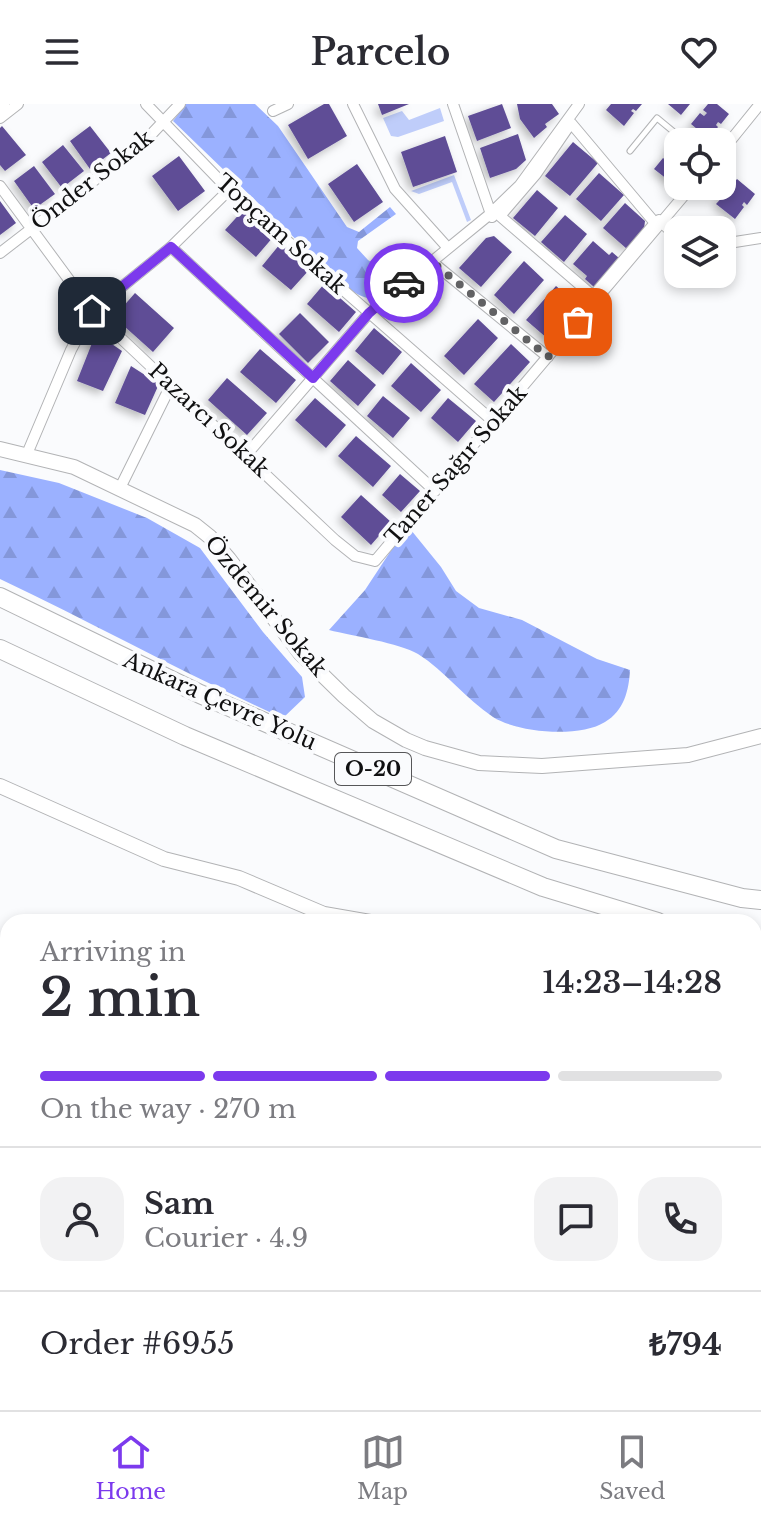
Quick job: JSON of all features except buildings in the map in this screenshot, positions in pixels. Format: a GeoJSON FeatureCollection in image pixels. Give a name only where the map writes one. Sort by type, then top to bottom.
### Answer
{"type":"FeatureCollection","features":[{"type":"Feature","properties":{"kind":"highway","name":"Ankara Çevre Yolu"},"geometry":{"type":"LineString","coordinates":[[0,597],[200,694],[556,849],[742,898],[761,900]]}},
{"type":"Feature","properties":{"kind":"highway","name":"Ankara Çevre Yolu"},"geometry":{"type":"LineString","coordinates":[[0,649],[185,736],[543,887],[632,914]]}},
{"type":"Feature","properties":{"kind":"street"},"geometry":{"type":"LineString","coordinates":[[0,118],[18,104]]}},
{"type":"Feature","properties":{"kind":"street","name":"Topçam Sokak"},"geometry":{"type":"LineString","coordinates":[[146,104],[229,190],[494,422]]}},
{"type":"Feature","properties":{"kind":"street","name":"Önder Sokak"},"geometry":{"type":"LineString","coordinates":[[0,253],[133,151],[165,123],[180,104]]}},
{"type":"Feature","properties":{"kind":"street"},"geometry":{"type":"LineString","coordinates":[[273,111],[288,104]]}},
{"type":"Feature","properties":{"kind":"street"},"geometry":{"type":"LineString","coordinates":[[353,104],[395,189],[448,248]]}},
{"type":"Feature","properties":{"kind":"street"},"geometry":{"type":"LineString","coordinates":[[453,104],[489,215],[593,304]]}},
{"type":"Feature","properties":{"kind":"street"},"geometry":{"type":"LineString","coordinates":[[247,454],[369,313],[489,215],[532,170],[568,114],[579,104]]}},
{"type":"Feature","properties":{"kind":"street"},"geometry":{"type":"LineString","coordinates":[[736,134],[759,107],[745,104]]}},
{"type":"Feature","properties":{"kind":"street"},"geometry":{"type":"LineString","coordinates":[[568,114],[655,223],[593,296],[500,216],[536,174],[568,114]]}},
{"type":"Feature","properties":{"kind":"street"},"geometry":{"type":"LineString","coordinates":[[568,114],[664,226]]}},
{"type":"Feature","properties":{"kind":"street","name":"Pazarcı Sokak"},"geometry":{"type":"LineString","coordinates":[[0,186],[92,311],[349,552],[375,561]]}},
{"type":"Feature","properties":{"kind":"street"},"geometry":{"type":"LineString","coordinates":[[27,454],[71,350],[92,311],[171,247],[229,190]]}},
{"type":"Feature","properties":{"kind":"street","name":"Taner Sağır Sokak"},"geometry":{"type":"LineString","coordinates":[[375,561],[680,200]]}},
{"type":"Feature","properties":{"kind":"street"},"geometry":{"type":"LineString","coordinates":[[736,242],[759,240]]}},
{"type":"Feature","properties":{"kind":"street"},"geometry":{"type":"LineString","coordinates":[[171,247],[435,491]]}},
{"type":"Feature","properties":{"kind":"street"},"geometry":{"type":"LineString","coordinates":[[431,261],[548,357]]}},
{"type":"Feature","properties":{"kind":"street"},"geometry":{"type":"LineString","coordinates":[[120,488],[171,385]]}},
{"type":"Feature","properties":{"kind":"street","name":"Özdemir Sokak"},"geometry":{"type":"LineString","coordinates":[[0,449],[74,467],[182,517],[210,537],[300,653],[373,721],[406,740],[465,760],[521,767],[688,755],[761,736]]}},
{"type":"Feature","properties":{"kind":"street"},"geometry":{"type":"LineString","coordinates":[[0,786],[164,859],[239,878],[324,914]]}},
{"type":"Feature","properties":{"kind":"lane"},"geometry":{"type":"LineString","coordinates":[[630,151],[657,118],[669,128]]}},
{"type":"Feature","properties":{"kind":"shaded area"},"geometry":{"type":"Polygon","coordinates":[[[440,108],[444,121],[398,137],[391,136],[383,118],[402,111],[409,120],[440,108]]]}},
{"type":"Feature","properties":{"kind":"shaded area"},"geometry":{"type":"Polygon","coordinates":[[[454,175],[471,220],[467,222],[452,182],[419,194],[411,191],[454,175]]]}},
{"type":"Feature","properties":{"kind":"green space"},"geometry":{"type":"Polygon","coordinates":[[[186,104],[255,104],[278,126],[347,227],[359,232],[390,207],[396,214],[358,241],[357,248],[368,260],[383,270],[411,258],[416,263],[375,298],[354,292],[173,121],[186,104]]]}},
{"type":"Feature","properties":{"kind":"green space"},"geometry":{"type":"Polygon","coordinates":[[[0,470],[59,483],[147,518],[200,548],[263,632],[302,677],[305,697],[283,718],[0,579],[0,470]]]}},
{"type":"Feature","properties":{"kind":"green space"},"geometry":{"type":"Polygon","coordinates":[[[411,530],[456,591],[479,608],[522,620],[597,659],[630,670],[627,692],[617,712],[605,722],[580,730],[549,732],[518,727],[483,710],[418,654],[388,643],[329,630],[365,590],[392,549],[411,530]]]}},
{"type":"Feature","properties":{"kind":"way so far"},"geometry":{"type":"LineString","coordinates":[[404,283],[431,261],[548,357],[578,322]]}},
{"type":"Feature","properties":{"kind":"route"},"geometry":{"type":"LineString","coordinates":[[92,311],[171,247],[313,378],[369,313],[404,283]]}}]}
